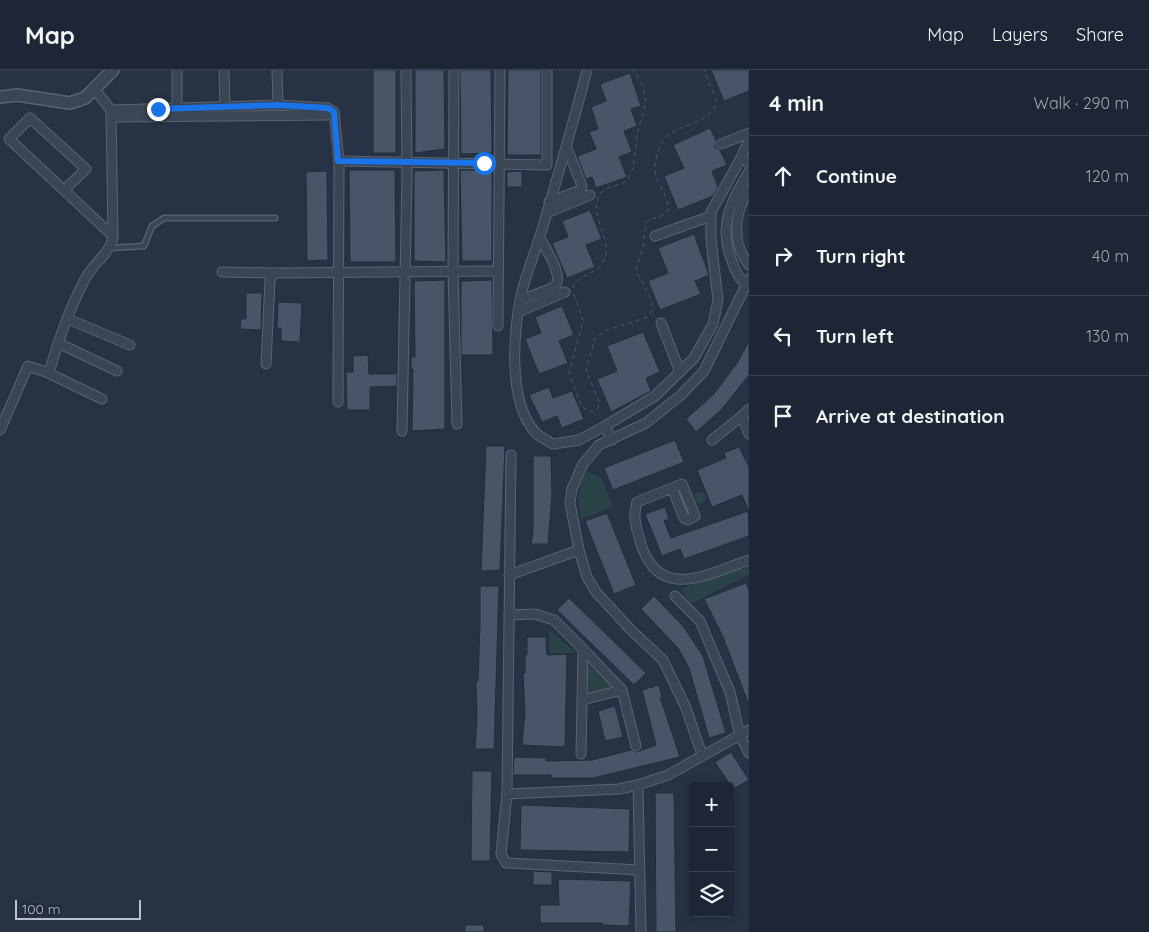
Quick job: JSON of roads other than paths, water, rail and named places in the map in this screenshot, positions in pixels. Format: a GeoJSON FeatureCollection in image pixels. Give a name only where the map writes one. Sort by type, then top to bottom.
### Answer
{"type":"FeatureCollection","features":[{"type":"Feature","properties":{"kind":"street"},"geometry":{"type":"LineString","coordinates":[[0,97],[17,95],[70,103],[85,98],[113,70]]}},
{"type":"Feature","properties":{"kind":"street"},"geometry":{"type":"LineString","coordinates":[[177,70],[177,109]]}},
{"type":"Feature","properties":{"kind":"street"},"geometry":{"type":"LineString","coordinates":[[224,70],[225,107]]}},
{"type":"Feature","properties":{"kind":"street"},"geometry":{"type":"LineString","coordinates":[[277,70],[278,105]]}},
{"type":"Feature","properties":{"kind":"street"},"geometry":{"type":"LineString","coordinates":[[402,431],[407,162],[406,70]]}},
{"type":"Feature","properties":{"kind":"street"},"geometry":{"type":"LineString","coordinates":[[454,70],[453,272],[457,424]]}},
{"type":"Feature","properties":{"kind":"street"},"geometry":{"type":"LineString","coordinates":[[498,326],[500,70]]}},
{"type":"Feature","properties":{"kind":"street"},"geometry":{"type":"LineString","coordinates":[[338,161],[547,165],[547,70]]}},
{"type":"Feature","properties":{"kind":"street"},"geometry":{"type":"LineString","coordinates":[[587,70],[567,148],[549,202],[540,238],[523,286],[514,338],[518,391],[522,409],[537,433],[553,444],[579,440],[655,396],[694,358],[713,324],[718,300],[711,240],[711,216],[745,160],[748,143]]}},
{"type":"Feature","properties":{"kind":"street"},"geometry":{"type":"LineString","coordinates":[[0,430],[28,366],[49,373],[58,343],[85,278],[110,248],[113,236],[111,114],[95,90]]}},
{"type":"Feature","properties":{"kind":"street"},"geometry":{"type":"LineString","coordinates":[[111,114],[278,105],[328,108],[334,112]]}},
{"type":"Feature","properties":{"kind":"street"},"geometry":{"type":"LineString","coordinates":[[111,114],[327,115],[334,112]]}},
{"type":"Feature","properties":{"kind":"street"},"geometry":{"type":"LineString","coordinates":[[334,112],[338,161],[338,402]]}},
{"type":"Feature","properties":{"kind":"street"},"geometry":{"type":"LineString","coordinates":[[64,190],[86,169],[30,118],[9,139],[113,236]]}},
{"type":"Feature","properties":{"kind":"street"},"geometry":{"type":"LineString","coordinates":[[721,144],[749,133]]}},
{"type":"Feature","properties":{"kind":"street"},"geometry":{"type":"LineString","coordinates":[[549,202],[581,190],[582,186],[567,148]]}},
{"type":"Feature","properties":{"kind":"street"},"geometry":{"type":"LineString","coordinates":[[702,755],[686,708],[663,660],[630,629],[596,592],[587,577],[578,550],[570,503],[572,488],[583,464],[599,445],[646,423],[681,395],[704,371],[748,283],[737,273],[724,236],[726,219],[732,203],[749,172]]}},
{"type":"Feature","properties":{"kind":"street"},"geometry":{"type":"LineString","coordinates":[[749,190],[736,223],[737,245],[749,265]]}},
{"type":"Feature","properties":{"kind":"street"},"geometry":{"type":"LineString","coordinates":[[547,213],[590,195]]}},
{"type":"Feature","properties":{"kind":"street"},"geometry":{"type":"LineString","coordinates":[[655,236],[711,216]]}},
{"type":"Feature","properties":{"kind":"street"},"geometry":{"type":"LineString","coordinates":[[521,300],[555,287],[557,284],[557,274],[540,238]]}},
{"type":"Feature","properties":{"kind":"street"},"geometry":{"type":"LineString","coordinates":[[222,272],[498,271]]}},
{"type":"Feature","properties":{"kind":"street"},"geometry":{"type":"LineString","coordinates":[[266,364],[270,280],[274,273]]}},
{"type":"Feature","properties":{"kind":"street"},"geometry":{"type":"LineString","coordinates":[[518,312],[565,292]]}},
{"type":"Feature","properties":{"kind":"street"},"geometry":{"type":"LineString","coordinates":[[68,319],[130,345]]}},
{"type":"Feature","properties":{"kind":"street"},"geometry":{"type":"LineString","coordinates":[[661,323],[680,372]]}},
{"type":"Feature","properties":{"kind":"street"},"geometry":{"type":"LineString","coordinates":[[58,343],[117,371]]}},
{"type":"Feature","properties":{"kind":"street"},"geometry":{"type":"LineString","coordinates":[[42,370],[102,399]]}},
{"type":"Feature","properties":{"kind":"street"},"geometry":{"type":"LineString","coordinates":[[712,440],[749,409]]}},
{"type":"Feature","properties":{"kind":"street"},"geometry":{"type":"LineString","coordinates":[[742,416],[749,434]]}},
{"type":"Feature","properties":{"kind":"street"},"geometry":{"type":"LineString","coordinates":[[605,426],[612,440]]}},
{"type":"Feature","properties":{"kind":"street"},"geometry":{"type":"LineString","coordinates":[[593,432],[599,445]]}},
{"type":"Feature","properties":{"kind":"street"},"geometry":{"type":"LineString","coordinates":[[511,455],[507,794],[501,854],[506,863],[640,870]]}},
{"type":"Feature","properties":{"kind":"street"},"geometry":{"type":"LineString","coordinates":[[672,488],[637,502],[634,511],[634,521],[647,561],[674,580],[685,581],[749,560]]}},
{"type":"Feature","properties":{"kind":"street"},"geometry":{"type":"LineString","coordinates":[[509,575],[578,550]]}},
{"type":"Feature","properties":{"kind":"street"},"geometry":{"type":"LineString","coordinates":[[675,596],[700,621],[730,692],[740,736],[749,753]]}},
{"type":"Feature","properties":{"kind":"street"},"geometry":{"type":"LineString","coordinates":[[509,615],[535,614],[554,620],[584,649],[622,690],[636,746]]}},
{"type":"Feature","properties":{"kind":"street"},"geometry":{"type":"LineString","coordinates":[[581,754],[584,649]]}},
{"type":"Feature","properties":{"kind":"street"},"geometry":{"type":"LineString","coordinates":[[582,700],[622,690]]}},
{"type":"Feature","properties":{"kind":"street"},"geometry":{"type":"LineString","coordinates":[[507,794],[619,789],[638,785],[668,775],[749,730]]}},
{"type":"Feature","properties":{"kind":"street"},"geometry":{"type":"LineString","coordinates":[[638,785],[640,932]]}},
{"type":"Feature","properties":{"kind":"lane"},"geometry":{"type":"LineString","coordinates":[[110,248],[144,246],[152,226],[164,218],[275,218]]}}]}
